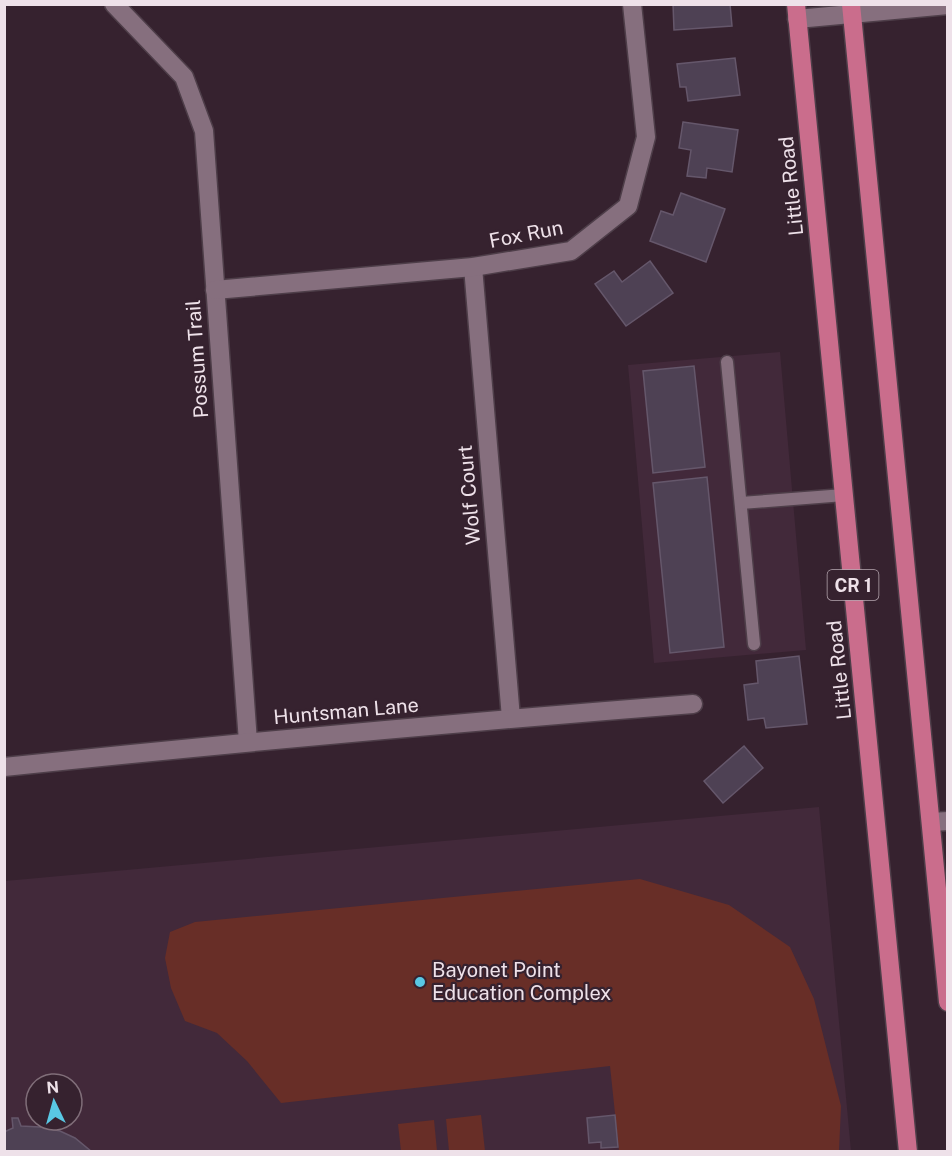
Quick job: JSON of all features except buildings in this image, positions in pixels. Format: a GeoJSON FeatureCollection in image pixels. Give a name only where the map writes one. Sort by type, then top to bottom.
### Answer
{"type":"FeatureCollection","features":[{"type":"Feature","properties":{"kind":"main road","name":"CR 1"},"geometry":{"type":"LineString","coordinates":[[852,9],[939,821],[948,1002]]}},
{"type":"Feature","properties":{"kind":"main road","name":"Little Road"},"geometry":{"type":"LineString","coordinates":[[796,12],[908,1152]]}},
{"type":"Feature","properties":{"kind":"street","name":"Possum Trail"},"geometry":{"type":"LineString","coordinates":[[114,4],[184,77],[204,131],[249,742]]}},
{"type":"Feature","properties":{"kind":"street","name":"Fox Run"},"geometry":{"type":"LineString","coordinates":[[215,290],[473,267],[571,251],[628,206],[646,137],[632,4]]}},
{"type":"Feature","properties":{"kind":"street"},"geometry":{"type":"LineString","coordinates":[[796,12],[948,5]]}},
{"type":"Feature","properties":{"kind":"street","name":"Wolf Court"},"geometry":{"type":"LineString","coordinates":[[473,267],[511,718]]}},
{"type":"Feature","properties":{"kind":"street","name":"Huntsman Lane"},"geometry":{"type":"LineString","coordinates":[[4,767],[511,718],[693,704]]}},
{"type":"Feature","properties":{"kind":"lane"},"geometry":{"type":"LineString","coordinates":[[727,362],[754,644]]}},
{"type":"Feature","properties":{"kind":"lane"},"geometry":{"type":"LineString","coordinates":[[741,503],[844,495]]}},
{"type":"Feature","properties":{"kind":"shaded area"},"geometry":{"type":"Polygon","coordinates":[[[780,352],[806,650],[654,663],[628,365],[780,352]]]}},
{"type":"Feature","properties":{"kind":"shaded area","name":"Bayonet Point Education Complex"},"geometry":{"type":"Polygon","coordinates":[[[819,807],[851,1151],[5,1152],[5,881],[819,807]]]}},
{"type":"Feature","properties":{"kind":"shaded area"},"geometry":{"type":"Polygon","coordinates":[[[640,879],[729,905],[790,947],[814,999],[841,1106],[839,1151],[619,1151],[610,1066],[281,1103],[247,1061],[217,1033],[185,1021],[171,988],[165,958],[170,932],[195,922],[640,879]]]}},
{"type":"Feature","properties":{"kind":"shaded area"},"geometry":{"type":"Polygon","coordinates":[[[481,1115],[485,1151],[449,1151],[446,1119],[481,1115]]]}},
{"type":"Feature","properties":{"kind":"shaded area"},"geometry":{"type":"Polygon","coordinates":[[[434,1120],[437,1151],[401,1151],[398,1124],[434,1120]]]}},
{"type":"Feature","properties":{"kind":"place","name":"Bayonet Point Education Complex"},"geometry":{"type":"Point","coordinates":[420,982]}}]}
